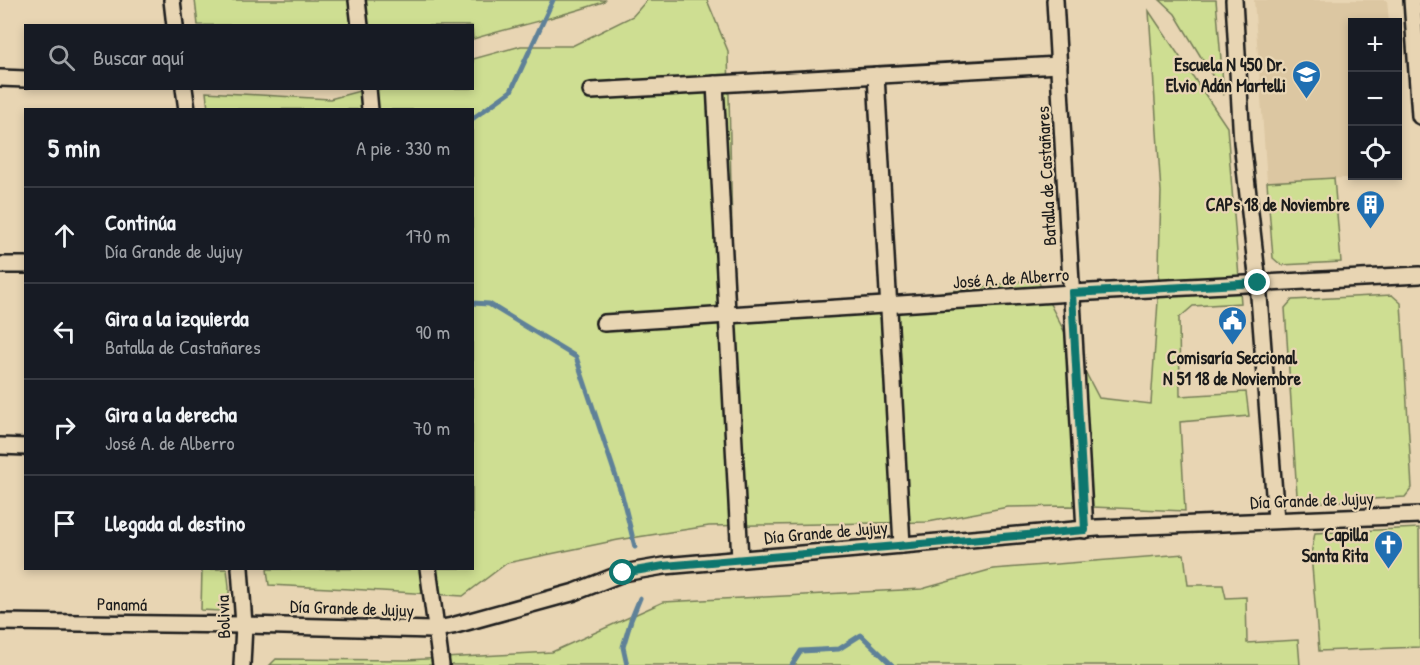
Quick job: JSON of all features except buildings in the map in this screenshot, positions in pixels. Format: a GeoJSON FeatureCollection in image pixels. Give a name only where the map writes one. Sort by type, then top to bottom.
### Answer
{"type":"FeatureCollection","features":[{"type":"Feature","properties":{"kind":"street"},"geometry":{"type":"LineString","coordinates":[[172,0],[175,24]]}},
{"type":"Feature","properties":{"kind":"street"},"geometry":{"type":"LineString","coordinates":[[357,0],[360,24]]}},
{"type":"Feature","properties":{"kind":"street","name":"Batalla de Castañares"},"geometry":{"type":"LineString","coordinates":[[1055,0],[1085,530]]}},
{"type":"Feature","properties":{"kind":"street"},"geometry":{"type":"LineString","coordinates":[[1234,0],[1242,142],[1258,283],[1276,520]]}},
{"type":"Feature","properties":{"kind":"street"},"geometry":{"type":"LineString","coordinates":[[1412,0],[1418,34],[1420,116]]}},
{"type":"Feature","properties":{"kind":"street"},"geometry":{"type":"LineString","coordinates":[[591,90],[1059,65]]}},
{"type":"Feature","properties":{"kind":"street"},"geometry":{"type":"LineString","coordinates":[[876,75],[902,545]]}},
{"type":"Feature","properties":{"kind":"street"},"geometry":{"type":"LineString","coordinates":[[0,78],[24,78]]}},
{"type":"Feature","properties":{"kind":"street"},"geometry":{"type":"LineString","coordinates":[[715,84],[740,559]]}},
{"type":"Feature","properties":{"kind":"street"},"geometry":{"type":"LineString","coordinates":[[184,90],[187,108]]}},
{"type":"Feature","properties":{"kind":"street"},"geometry":{"type":"LineString","coordinates":[[368,90],[370,108]]}},
{"type":"Feature","properties":{"kind":"street"},"geometry":{"type":"LineString","coordinates":[[0,265],[24,265]]}},
{"type":"Feature","properties":{"kind":"street","name":"José A. de Alberro"},"geometry":{"type":"LineString","coordinates":[[604,323],[1072,293],[1420,275]]}},
{"type":"Feature","properties":{"kind":"street"},"geometry":{"type":"LineString","coordinates":[[0,446],[24,447]]}},
{"type":"Feature","properties":{"kind":"street","name":"Día Grande de Jujuy"},"geometry":{"type":"LineString","coordinates":[[244,625],[436,629],[575,592],[623,573],[664,566],[1097,528],[1420,515]]}},
{"type":"Feature","properties":{"kind":"street","name":"Bolivia"},"geometry":{"type":"LineString","coordinates":[[240,570],[244,625],[242,665]]}},
{"type":"Feature","properties":{"kind":"street"},"geometry":{"type":"LineString","coordinates":[[428,570],[441,665]]}},
{"type":"Feature","properties":{"kind":"street","name":"Panamá"},"geometry":{"type":"LineString","coordinates":[[0,622],[244,625]]}},
{"type":"Feature","properties":{"kind":"shaded area","name":"Escuela N 450 Dr. Elvio Adán Martelli"},"geometry":{"type":"Polygon","coordinates":[[[1254,0],[1387,0],[1389,18],[1348,18],[1348,178],[1267,182],[1254,0]]]}},
{"type":"Feature","properties":{"kind":"green space"},"geometry":{"type":"Polygon","coordinates":[[[195,0],[605,0],[571,12],[474,39],[474,24],[198,24],[195,0]]]}},
{"type":"Feature","properties":{"kind":"green space"},"geometry":{"type":"Polygon","coordinates":[[[647,0],[707,0],[728,51],[734,321],[1037,279],[1099,398],[1151,404],[1158,301],[1161,192],[1149,11],[1227,127],[1241,303],[1193,306],[1179,318],[1180,396],[1246,392],[1249,416],[1180,422],[1185,511],[1069,506],[1008,507],[928,522],[709,526],[618,540],[507,563],[463,596],[269,585],[267,570],[474,570],[474,108],[208,108],[206,92],[330,99],[363,90],[474,90],[474,59],[521,46],[572,46],[633,16],[647,0]]]}},
{"type":"Feature","properties":{"kind":"green space"},"geometry":{"type":"Polygon","coordinates":[[[1160,0],[1216,0],[1224,95],[1175,14],[1160,0]]]}},
{"type":"Feature","properties":{"kind":"green space"},"geometry":{"type":"Polygon","coordinates":[[[1334,178],[1341,262],[1281,265],[1273,258],[1267,182],[1334,178]]]}},
{"type":"Feature","properties":{"kind":"green space"},"geometry":{"type":"Polygon","coordinates":[[[1392,295],[1401,303],[1412,488],[1405,497],[1307,503],[1297,495],[1285,308],[1292,300],[1392,295]]]}},
{"type":"Feature","properties":{"kind":"green space"},"geometry":{"type":"Polygon","coordinates":[[[1419,528],[1420,647],[1319,651],[1311,554],[1315,533],[1419,528]]]}},
{"type":"Feature","properties":{"kind":"green space"},"geometry":{"type":"Polygon","coordinates":[[[1184,554],[1188,585],[1223,585],[1226,598],[1246,597],[1247,643],[1298,640],[1300,665],[270,665],[276,659],[407,660],[552,652],[663,602],[922,589],[993,569],[1184,554]]]}},
{"type":"Feature","properties":{"kind":"green space"},"geometry":{"type":"Polygon","coordinates":[[[202,570],[227,570],[229,603],[220,611],[201,610],[202,570]]]}},
{"type":"Feature","properties":{"kind":"waterway"},"geometry":{"type":"LineString","coordinates":[[474,118],[511,91],[553,0]]}},
{"type":"Feature","properties":{"kind":"waterway"},"geometry":{"type":"LineString","coordinates":[[474,303],[489,304],[576,357],[622,495],[635,547]]}},
{"type":"Feature","properties":{"kind":"waterway"},"geometry":{"type":"LineString","coordinates":[[627,665],[623,647],[640,598]]}},
{"type":"Feature","properties":{"kind":"waterway"},"geometry":{"type":"LineString","coordinates":[[792,665],[801,651],[839,649],[861,635],[892,665]]}},
{"type":"Feature","properties":{"kind":"place","name":"Escuela N 450 Dr. Elvio Adán Martelli"},"geometry":{"type":"Point","coordinates":[1307,100]}},
{"type":"Feature","properties":{"kind":"place","name":"CAPs 18 de Noviembre"},"geometry":{"type":"Point","coordinates":[1371,230]}},
{"type":"Feature","properties":{"kind":"place","name":"Comisaría Seccional N 51 18 de Noviembre"},"geometry":{"type":"Point","coordinates":[1232,346]}},
{"type":"Feature","properties":{"kind":"place","name":"Capilla Santa Rita"},"geometry":{"type":"Point","coordinates":[1389,570]}},
{"type":"Feature","properties":{"kind":"route"},"geometry":{"type":"LineString","coordinates":[[623,573],[664,566],[1085,530],[1072,293],[1258,283]]}}]}
